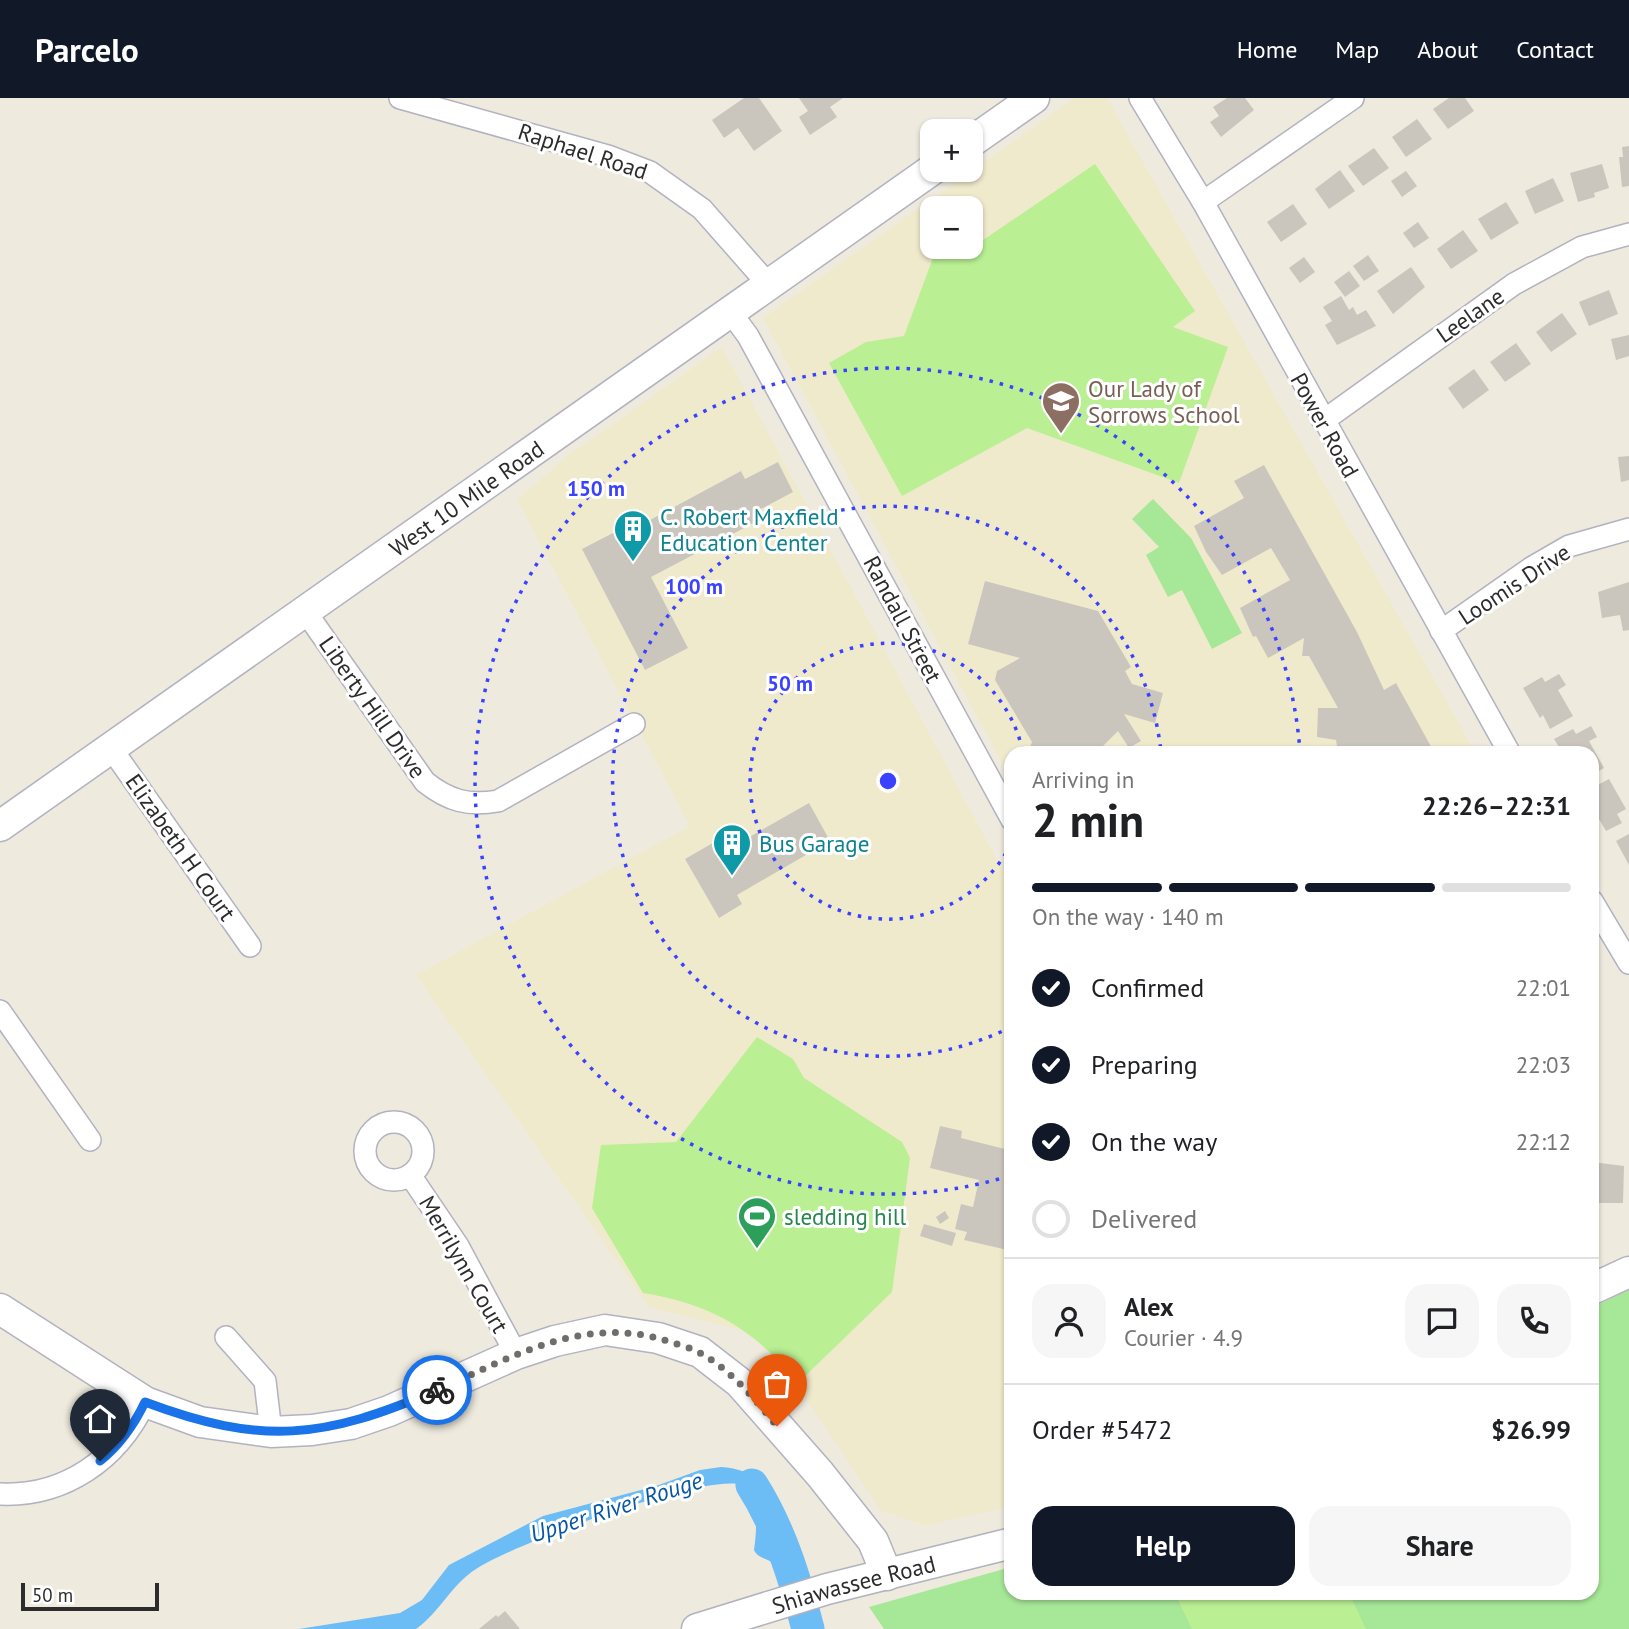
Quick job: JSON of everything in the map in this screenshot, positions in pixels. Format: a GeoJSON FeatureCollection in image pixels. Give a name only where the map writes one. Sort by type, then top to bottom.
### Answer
{"type":"FeatureCollection","features":[{"type":"Feature","properties":{"kind":"street","name":"Raphael Road"},"geometry":{"type":"LineString","coordinates":[[402,98],[608,156],[657,176],[709,216],[768,284]]}},
{"type":"Feature","properties":{"kind":"street"},"geometry":{"type":"LineString","coordinates":[[983,134],[1034,98]]}},
{"type":"Feature","properties":{"kind":"street","name":"Power Road"},"geometry":{"type":"LineString","coordinates":[[1140,98],[1203,202],[1506,746]]}},
{"type":"Feature","properties":{"kind":"street"},"geometry":{"type":"LineString","coordinates":[[1203,202],[1353,98]]}},
{"type":"Feature","properties":{"kind":"street","name":"West 10 Mile Road"},"geometry":{"type":"LineString","coordinates":[[0,826],[729,310],[920,178]]}},
{"type":"Feature","properties":{"kind":"street","name":"Leelane"},"geometry":{"type":"LineString","coordinates":[[1323,421],[1514,284],[1582,247],[1629,234]]}},
{"type":"Feature","properties":{"kind":"street","name":"Randall Street"},"geometry":{"type":"LineString","coordinates":[[729,310],[748,336],[1004,805]]}},
{"type":"Feature","properties":{"kind":"street","name":"Loomis Drive"},"geometry":{"type":"LineString","coordinates":[[1441,631],[1531,568],[1569,546],[1629,529]]}},
{"type":"Feature","properties":{"kind":"street","name":"Liberty Hill Drive"},"geometry":{"type":"LineString","coordinates":[[305,611],[425,782],[450,800],[477,805],[498,802],[634,724]]}},
{"type":"Feature","properties":{"kind":"street","name":"Elizabeth H Court"},"geometry":{"type":"LineString","coordinates":[[111,748],[250,946]]}},
{"type":"Feature","properties":{"kind":"street"},"geometry":{"type":"LineString","coordinates":[[1599,913],[1629,963]]}},
{"type":"Feature","properties":{"kind":"street"},"geometry":{"type":"LineString","coordinates":[[0,1011],[90,1140]]}},
{"type":"Feature","properties":{"kind":"street","name":"Merrilynn Court"},"geometry":{"type":"LineString","coordinates":[[410,1175],[458,1246],[516,1354]]}},
{"type":"Feature","properties":{"kind":"street"},"geometry":{"type":"LineString","coordinates":[[1599,1286],[1629,1272]]}},
{"type":"Feature","properties":{"kind":"street"},"geometry":{"type":"LineString","coordinates":[[0,1309],[145,1402],[200,1422],[271,1432],[351,1424],[389,1411],[516,1354],[555,1340],[605,1330],[659,1338],[699,1352],[740,1382],[820,1474],[873,1541],[887,1575]]}},
{"type":"Feature","properties":{"kind":"street"},"geometry":{"type":"LineString","coordinates":[[226,1337],[265,1381],[271,1432]]}},
{"type":"Feature","properties":{"kind":"street"},"geometry":{"type":"LineString","coordinates":[[0,1494],[37,1492],[62,1484],[88,1471],[113,1450],[136,1422],[145,1402]]}},
{"type":"Feature","properties":{"kind":"street","name":"Shiawassee Road"},"geometry":{"type":"LineString","coordinates":[[697,1629],[827,1589],[1004,1545]]}},
{"type":"Feature","properties":{"kind":"shaded area","name":"Our Lady of Sorrows School"},"geometry":{"type":"Polygon","coordinates":[[[1075,98],[1107,98],[1472,746],[1004,746],[1004,767],[763,318],[920,207],[920,259],[983,259],[983,196],[936,196],[956,182],[983,182],[983,163],[1075,98]]]}},
{"type":"Feature","properties":{"kind":"shaded area"},"geometry":{"type":"Polygon","coordinates":[[[722,347],[1004,873],[1004,1508],[926,1526],[881,1511],[765,1336],[649,1307],[416,975],[690,826],[517,500],[566,457],[722,347]]]}},
{"type":"Feature","properties":{"kind":"green space"},"geometry":{"type":"Polygon","coordinates":[[[1095,164],[1195,311],[1173,327],[1228,347],[1179,483],[1027,428],[902,496],[829,363],[866,342],[904,336],[933,259],[983,259],[983,240],[1095,164]]]}},
{"type":"Feature","properties":{"kind":"green space"},"geometry":{"type":"Polygon","coordinates":[[[1153,499],[1191,538],[1242,633],[1212,649],[1182,590],[1168,597],[1146,555],[1159,547],[1132,519],[1153,499]]]}},
{"type":"Feature","properties":{"kind":"green space","name":"sledding hill"},"geometry":{"type":"Polygon","coordinates":[[[757,1037],[793,1059],[804,1078],[902,1142],[910,1158],[892,1292],[798,1383],[765,1348],[730,1322],[690,1304],[643,1293],[592,1208],[601,1145],[676,1142],[757,1037]]]}},
{"type":"Feature","properties":{"kind":"green space"},"geometry":{"type":"Polygon","coordinates":[[[1629,1290],[1629,1629],[884,1629],[869,1607],[1004,1569],[1004,1600],[1599,1600],[1599,1304],[1629,1290]]]}},
{"type":"Feature","properties":{"kind":"green space"},"geometry":{"type":"Polygon","coordinates":[[[1178,1600],[1352,1600],[1366,1629],[1192,1629],[1178,1600]]]}},
{"type":"Feature","properties":{"kind":"water"},"geometry":{"type":"Polygon","coordinates":[[[721,1467],[751,1474],[772,1494],[778,1515],[770,1529],[771,1542],[819,1629],[797,1629],[779,1573],[773,1563],[754,1550],[756,1516],[748,1492],[743,1485],[722,1484],[652,1499],[609,1513],[497,1558],[467,1575],[416,1629],[299,1629],[400,1613],[422,1600],[449,1565],[543,1516],[656,1486],[700,1470],[721,1467]]]}},
{"type":"Feature","properties":{"kind":"building"},"geometry":{"type":"Polygon","coordinates":[[[744,98],[759,98],[782,131],[754,151],[738,128],[724,138],[712,120],[744,98]]]}},
{"type":"Feature","properties":{"kind":"building"},"geometry":{"type":"Polygon","coordinates":[[[799,98],[843,98],[830,107],[837,117],[810,135],[799,117],[808,111],[799,98]]]}},
{"type":"Feature","properties":{"kind":"building"},"geometry":{"type":"Polygon","coordinates":[[[1227,98],[1245,98],[1254,110],[1221,137],[1210,122],[1219,116],[1213,107],[1227,98]]]}},
{"type":"Feature","properties":{"kind":"building"},"geometry":{"type":"Polygon","coordinates":[[[1449,98],[1465,98],[1474,111],[1448,129],[1433,109],[1449,98]]]}},
{"type":"Feature","properties":{"kind":"building"},"geometry":{"type":"Polygon","coordinates":[[[1417,119],[1432,139],[1406,157],[1392,137],[1417,119]]]}},
{"type":"Feature","properties":{"kind":"building"},"geometry":{"type":"Polygon","coordinates":[[[1629,146],[1629,186],[1622,187],[1619,157],[1623,157],[1622,147],[1629,146]]]}},
{"type":"Feature","properties":{"kind":"building"},"geometry":{"type":"Polygon","coordinates":[[[1374,148],[1389,168],[1363,186],[1348,166],[1374,148]]]}},
{"type":"Feature","properties":{"kind":"building"},"geometry":{"type":"Polygon","coordinates":[[[1602,164],[1609,188],[1594,193],[1595,197],[1578,202],[1570,173],[1602,164]]]}},
{"type":"Feature","properties":{"kind":"building"},"geometry":{"type":"Polygon","coordinates":[[[1340,170],[1355,191],[1329,209],[1315,189],[1340,170]]]}},
{"type":"Feature","properties":{"kind":"building"},"geometry":{"type":"Polygon","coordinates":[[[1406,171],[1417,186],[1402,197],[1391,181],[1406,171]]]}},
{"type":"Feature","properties":{"kind":"building"},"geometry":{"type":"Polygon","coordinates":[[[1553,178],[1564,201],[1535,214],[1525,191],[1553,178]]]}},
{"type":"Feature","properties":{"kind":"building"},"geometry":{"type":"Polygon","coordinates":[[[1506,202],[1519,223],[1491,240],[1478,219],[1506,202]]]}},
{"type":"Feature","properties":{"kind":"building"},"geometry":{"type":"Polygon","coordinates":[[[1293,204],[1307,224],[1281,242],[1267,222],[1293,204]]]}},
{"type":"Feature","properties":{"kind":"building"},"geometry":{"type":"Polygon","coordinates":[[[1418,222],[1429,238],[1414,248],[1403,233],[1418,222]]]}},
{"type":"Feature","properties":{"kind":"building"},"geometry":{"type":"Polygon","coordinates":[[[1463,230],[1478,251],[1451,269],[1437,249],[1463,230]]]}},
{"type":"Feature","properties":{"kind":"building"},"geometry":{"type":"Polygon","coordinates":[[[1368,255],[1379,271],[1364,281],[1353,266],[1368,255]]]}},
{"type":"Feature","properties":{"kind":"building"},"geometry":{"type":"Polygon","coordinates":[[[1304,257],[1315,272],[1300,283],[1289,268],[1304,257]]]}},
{"type":"Feature","properties":{"kind":"building"},"geometry":{"type":"Polygon","coordinates":[[[1411,267],[1425,287],[1393,314],[1377,291],[1411,267]]]}},
{"type":"Feature","properties":{"kind":"building"},"geometry":{"type":"Polygon","coordinates":[[[1349,271],[1360,286],[1345,297],[1334,282],[1349,271]]]}},
{"type":"Feature","properties":{"kind":"building"},"geometry":{"type":"Polygon","coordinates":[[[1609,290],[1618,314],[1589,326],[1579,302],[1609,290]]]}},
{"type":"Feature","properties":{"kind":"building"},"geometry":{"type":"Polygon","coordinates":[[[1341,296],[1349,310],[1353,307],[1357,315],[1366,310],[1376,326],[1337,345],[1325,325],[1332,321],[1323,307],[1341,296]]]}},
{"type":"Feature","properties":{"kind":"building"},"geometry":{"type":"Polygon","coordinates":[[[1562,313],[1577,334],[1551,352],[1536,332],[1562,313]]]}},
{"type":"Feature","properties":{"kind":"building"},"geometry":{"type":"Polygon","coordinates":[[[1629,335],[1629,356],[1616,360],[1611,339],[1629,335]]]}},
{"type":"Feature","properties":{"kind":"building"},"geometry":{"type":"Polygon","coordinates":[[[1516,343],[1531,364],[1505,382],[1490,362],[1516,343]]]}},
{"type":"Feature","properties":{"kind":"building"},"geometry":{"type":"Polygon","coordinates":[[[1474,369],[1489,390],[1463,409],[1448,388],[1474,369]]]}},
{"type":"Feature","properties":{"kind":"building"},"geometry":{"type":"Polygon","coordinates":[[[1629,456],[1629,480],[1621,482],[1618,457],[1629,456]]]}},
{"type":"Feature","properties":{"kind":"building","name":"C. Robert Maxfield Education Center"},"geometry":{"type":"Polygon","coordinates":[[[778,462],[793,492],[759,510],[763,518],[651,577],[688,648],[645,670],[582,549],[646,516],[650,520],[741,471],[745,479],[778,462]]]}},
{"type":"Feature","properties":{"kind":"building"},"geometry":{"type":"Polygon","coordinates":[[[1264,465],[1357,632],[1384,690],[1396,683],[1431,746],[1337,746],[1336,740],[1317,737],[1318,708],[1338,708],[1309,656],[1302,656],[1304,638],[1268,658],[1256,636],[1253,637],[1240,608],[1290,580],[1271,548],[1222,575],[1206,552],[1194,526],[1244,498],[1234,481],[1264,465]]]}},
{"type":"Feature","properties":{"kind":"building"},"geometry":{"type":"Polygon","coordinates":[[[985,581],[1098,611],[1131,667],[1125,671],[1132,684],[1163,693],[1155,723],[1124,714],[1141,741],[1132,746],[1128,746],[1118,731],[1103,746],[1030,746],[1032,742],[995,680],[997,671],[1020,658],[968,644],[985,581]]]}},
{"type":"Feature","properties":{"kind":"building"},"geometry":{"type":"Polygon","coordinates":[[[1629,582],[1629,630],[1623,631],[1620,615],[1602,618],[1598,592],[1629,582]]]}},
{"type":"Feature","properties":{"kind":"building"},"geometry":{"type":"Polygon","coordinates":[[[1559,674],[1566,685],[1558,690],[1573,716],[1550,729],[1543,715],[1540,718],[1523,688],[1542,677],[1545,682],[1559,674]]]}},
{"type":"Feature","properties":{"kind":"building"},"geometry":{"type":"Polygon","coordinates":[[[1591,726],[1597,737],[1589,741],[1592,746],[1558,746],[1554,739],[1573,729],[1576,734],[1591,726]]]}},
{"type":"Feature","properties":{"kind":"building"},"geometry":{"type":"Polygon","coordinates":[[[1609,779],[1626,809],[1617,814],[1622,823],[1606,831],[1599,819],[1599,784],[1609,779]]]}},
{"type":"Feature","properties":{"kind":"building","name":"Bus Garage"},"geometry":{"type":"Polygon","coordinates":[[[809,803],[830,841],[737,895],[742,904],[719,918],[685,859],[730,833],[737,844],[809,803]]]}},
{"type":"Feature","properties":{"kind":"building"},"geometry":{"type":"Polygon","coordinates":[[[1629,834],[1629,865],[1616,841],[1629,834]]]}},
{"type":"Feature","properties":{"kind":"building"},"geometry":{"type":"Polygon","coordinates":[[[940,1126],[962,1131],[961,1138],[1004,1149],[1004,1249],[964,1240],[967,1232],[955,1229],[961,1204],[973,1207],[979,1180],[930,1168],[940,1126]]]}},
{"type":"Feature","properties":{"kind":"building"},"geometry":{"type":"Polygon","coordinates":[[[1599,1163],[1624,1166],[1623,1203],[1599,1203],[1599,1163]]]}},
{"type":"Feature","properties":{"kind":"building"},"geometry":{"type":"Polygon","coordinates":[[[945,1211],[949,1218],[940,1224],[936,1217],[945,1211]]]}},
{"type":"Feature","properties":{"kind":"building"},"geometry":{"type":"Polygon","coordinates":[[[924,1224],[956,1233],[952,1246],[920,1236],[924,1224]]]}},
{"type":"Feature","properties":{"kind":"building"},"geometry":{"type":"Polygon","coordinates":[[[505,1611],[520,1629],[479,1629],[496,1615],[498,1617],[505,1611]]]}},
{"type":"Feature","properties":{"kind":"waterway","name":"Upper River Rouge"},"geometry":{"type":"LineString","coordinates":[[752,1485],[771,1519],[786,1555],[808,1629]]}},
{"type":"Feature","properties":{"kind":"way so far"},"geometry":{"type":"LineString","coordinates":[[437,1390],[516,1354],[555,1340],[605,1330],[659,1338],[699,1352],[740,1382],[777,1426]]}},
{"type":"Feature","properties":{"kind":"place","name":"Our Lady of Sorrows School"},"geometry":{"type":"Point","coordinates":[1061,435]}},
{"type":"Feature","properties":{"kind":"place","name":"C. Robert Maxfield Education Center"},"geometry":{"type":"Point","coordinates":[633,563]}},
{"type":"Feature","properties":{"kind":"place","name":"Bus Garage"},"geometry":{"type":"Point","coordinates":[732,877]}},
{"type":"Feature","properties":{"kind":"place","name":"sledding hill"},"geometry":{"type":"Point","coordinates":[757,1250]}},
{"type":"Feature","properties":{"kind":"route"},"geometry":{"type":"LineString","coordinates":[[100,1461],[136,1422],[145,1402],[200,1422],[271,1432],[351,1424],[437,1390]]}}]}
